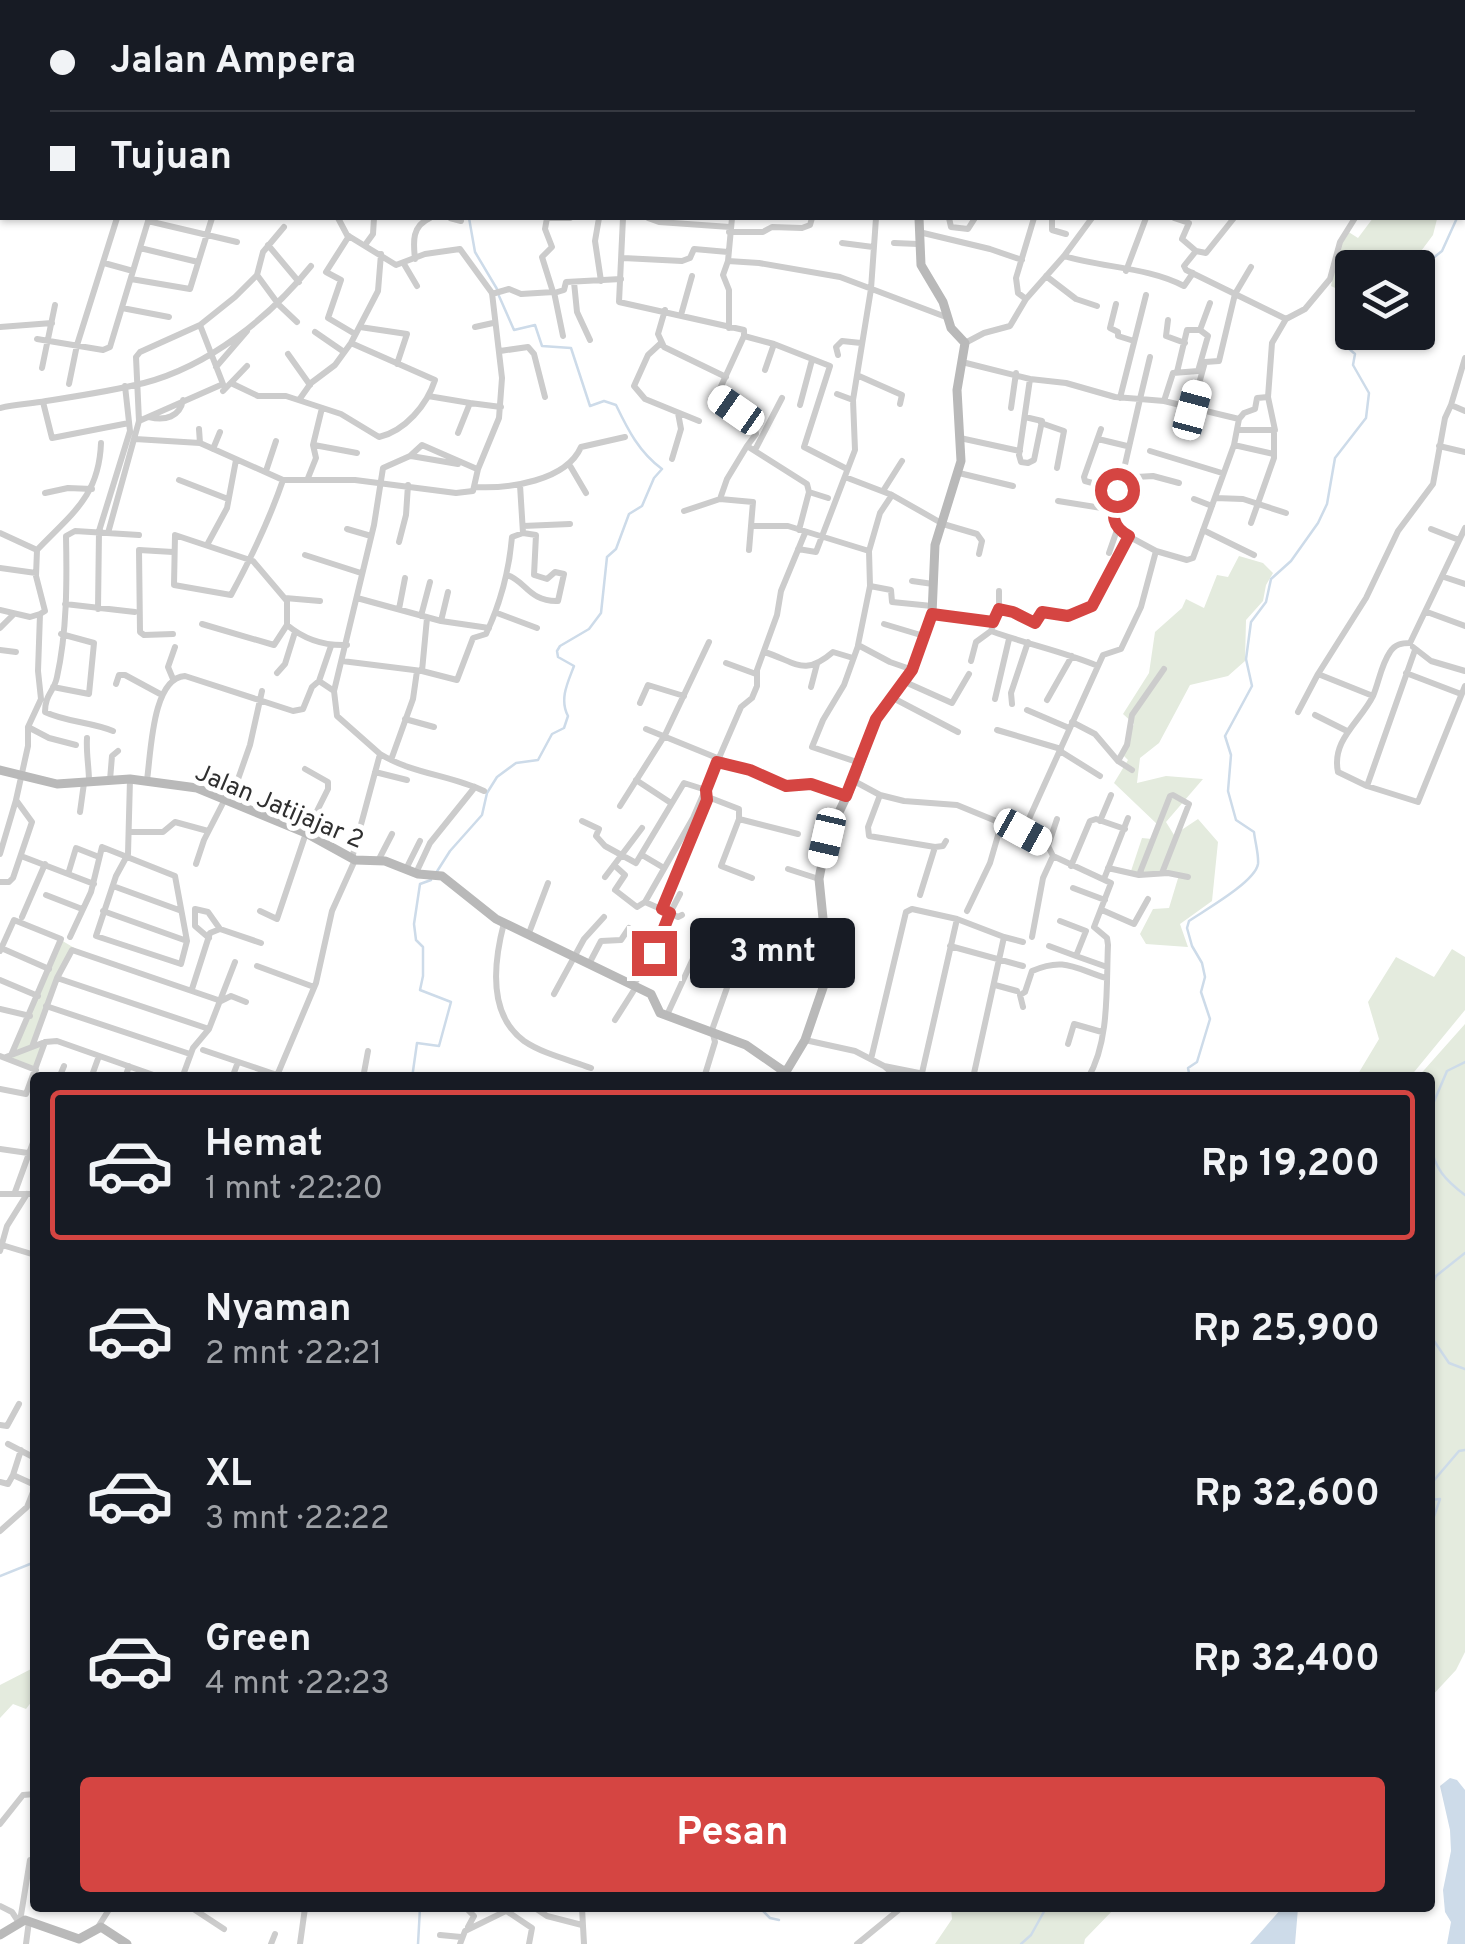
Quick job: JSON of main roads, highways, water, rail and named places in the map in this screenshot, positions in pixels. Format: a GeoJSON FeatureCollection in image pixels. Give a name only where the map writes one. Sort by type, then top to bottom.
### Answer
{"type":"FeatureCollection","features":[{"type":"Feature","properties":{"kind":"water"},"geometry":{"type":"Polygon","coordinates":[[[1450,1778],[1465,1790],[1465,1944],[1447,1944],[1451,1922],[1445,1912],[1443,1890],[1451,1851],[1440,1786],[1450,1778]]]}},
{"type":"Feature","properties":{"kind":"water"},"geometry":{"type":"Polygon","coordinates":[[[1278,1912],[1298,1912],[1295,1944],[1250,1944],[1278,1912]]]}},
{"type":"Feature","properties":{"kind":"waterway"},"geometry":{"type":"LineString","coordinates":[[469,220],[475,252],[497,289]]}},
{"type":"Feature","properties":{"kind":"waterway"},"geometry":{"type":"LineString","coordinates":[[1435,257],[1442,251],[1456,220]]}},
{"type":"Feature","properties":{"kind":"waterway"},"geometry":{"type":"LineString","coordinates":[[436,873],[482,815],[487,793],[497,777],[516,763],[538,760],[552,734],[564,728],[568,716],[565,691],[574,666],[558,657],[557,651],[589,629],[601,613],[607,557],[616,549],[629,514],[642,506],[662,469],[641,448],[616,405],[604,401],[590,406],[571,348],[542,346],[535,325],[514,330],[499,296]]}},
{"type":"Feature","properties":{"kind":"waterway"},"geometry":{"type":"LineString","coordinates":[[1189,1072],[1188,1068],[1197,1062],[1210,1019],[1201,992],[1205,977],[1192,946],[1189,921],[1239,887],[1258,864],[1254,832],[1236,820],[1228,791],[1231,755],[1225,736],[1252,686],[1246,659],[1251,622],[1266,602],[1271,579],[1291,561],[1318,523],[1327,504],[1335,458],[1366,418],[1369,393],[1353,365],[1355,354],[1350,350]]}},
{"type":"Feature","properties":{"kind":"waterway"},"geometry":{"type":"LineString","coordinates":[[413,1072],[417,1043],[439,1046],[451,1002],[420,990],[423,947],[416,940],[414,924],[420,884],[431,880]]}},
{"type":"Feature","properties":{"kind":"waterway"},"geometry":{"type":"LineString","coordinates":[[1435,1099],[1447,1071],[1465,1062]]}},
{"type":"Feature","properties":{"kind":"waterway"},"geometry":{"type":"LineString","coordinates":[[1435,1160],[1442,1173],[1465,1195]]}},
{"type":"Feature","properties":{"kind":"waterway"},"geometry":{"type":"LineString","coordinates":[[1435,1278],[1465,1253]]}},
{"type":"Feature","properties":{"kind":"waterway"},"geometry":{"type":"LineString","coordinates":[[1435,1342],[1449,1363],[1465,1369]]}},
{"type":"Feature","properties":{"kind":"waterway"},"geometry":{"type":"LineString","coordinates":[[1435,1479],[1459,1451],[1465,1450]]}},
{"type":"Feature","properties":{"kind":"waterway"},"geometry":{"type":"LineString","coordinates":[[1435,1500],[1440,1499],[1435,1514]]}},
{"type":"Feature","properties":{"kind":"waterway"},"geometry":{"type":"LineString","coordinates":[[0,1576],[30,1564]]}},
{"type":"Feature","properties":{"kind":"waterway"},"geometry":{"type":"LineString","coordinates":[[418,1944],[420,1912]]}},
{"type":"Feature","properties":{"kind":"waterway"},"geometry":{"type":"LineString","coordinates":[[764,1912],[779,1920]]}},
{"type":"Feature","properties":{"kind":"waterway"},"geometry":{"type":"LineString","coordinates":[[1021,1944],[1044,1912]]}}]}
